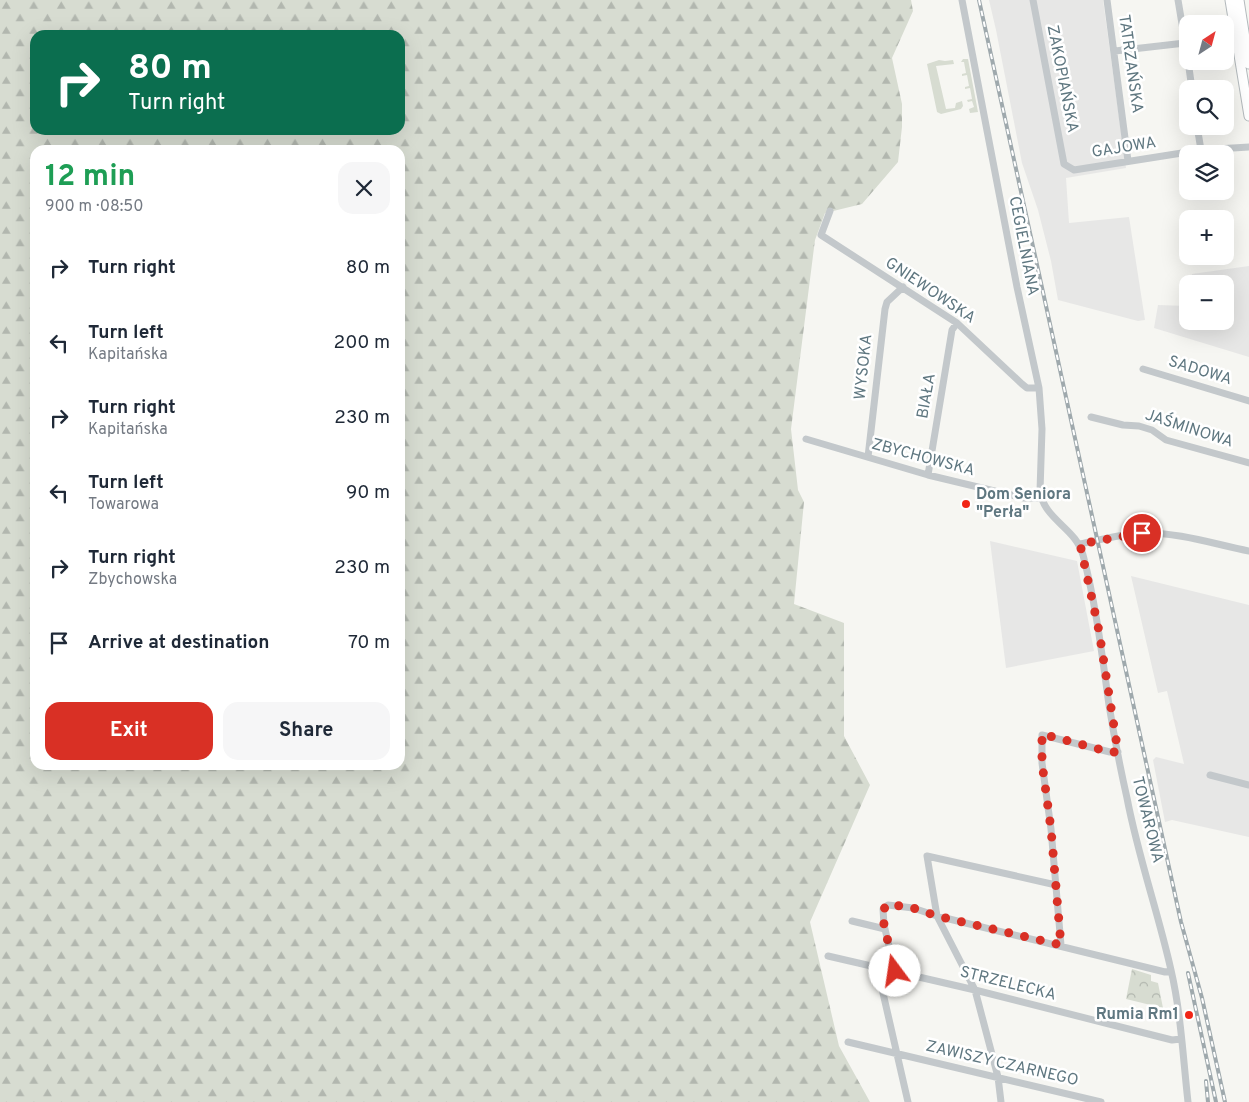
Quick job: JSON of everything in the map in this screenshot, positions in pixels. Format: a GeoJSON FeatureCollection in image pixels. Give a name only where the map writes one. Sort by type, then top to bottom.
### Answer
{"type":"FeatureCollection","features":[{"type":"Feature","properties":{"kind":"main road"},"geometry":{"type":"LineString","coordinates":[[1230,0],[1249,116]]}},
{"type":"Feature","properties":{"kind":"main road"},"geometry":{"type":"LineString","coordinates":[[1239,0],[1249,64]]}},
{"type":"Feature","properties":{"kind":"street","name":"CEGIELNIANA"},"geometry":{"type":"LineString","coordinates":[[962,0],[1038,388],[1042,429],[1041,498]]}},
{"type":"Feature","properties":{"kind":"street","name":"ZAKOPIAŃSKA"},"geometry":{"type":"LineString","coordinates":[[1034,0],[1064,164]]}},
{"type":"Feature","properties":{"kind":"street","name":"TATRZAŃSKA"},"geometry":{"type":"LineString","coordinates":[[1107,0],[1128,161]]}},
{"type":"Feature","properties":{"kind":"street"},"geometry":{"type":"LineString","coordinates":[[1178,0],[1180,15]]}},
{"type":"Feature","properties":{"kind":"street"},"geometry":{"type":"LineString","coordinates":[[1115,51],[1179,44]]}},
{"type":"Feature","properties":{"kind":"street","name":"GAJOWA"},"geometry":{"type":"LineString","coordinates":[[1234,148],[1249,147]]}},
{"type":"Feature","properties":{"kind":"street","name":"GAJOWA"},"geometry":{"type":"LineString","coordinates":[[1064,164],[1074,170],[1179,153]]}},
{"type":"Feature","properties":{"kind":"street","name":"GNIEWOWSKA"},"geometry":{"type":"LineString","coordinates":[[830,211],[821,235],[957,323],[1022,384],[1027,388],[1038,388]]}},
{"type":"Feature","properties":{"kind":"street","name":"WYSOKA"},"geometry":{"type":"LineString","coordinates":[[868,457],[884,309],[887,302],[903,287]]}},
{"type":"Feature","properties":{"kind":"street","name":"BIAŁA"},"geometry":{"type":"LineString","coordinates":[[928,475],[952,330],[957,323]]}},
{"type":"Feature","properties":{"kind":"street","name":"SADOWA"},"geometry":{"type":"LineString","coordinates":[[1143,369],[1249,400]]}},
{"type":"Feature","properties":{"kind":"street","name":"JAŚMINOWA"},"geometry":{"type":"LineString","coordinates":[[1091,416],[1123,425],[1139,426],[1152,430],[1166,440],[1249,463]]}},
{"type":"Feature","properties":{"kind":"street","name":"ZBYCHOWSKA"},"geometry":{"type":"LineString","coordinates":[[806,439],[928,475],[1024,498],[1041,498]]}},
{"type":"Feature","properties":{"kind":"street"},"geometry":{"type":"LineString","coordinates":[[1041,498],[1050,514],[1080,544],[1131,534],[1162,534],[1177,535],[1249,551]]}},
{"type":"Feature","properties":{"kind":"street","name":"TOWAROWA"},"geometry":{"type":"LineString","coordinates":[[1080,544],[1099,631],[1118,752],[1137,843],[1172,971],[1188,1102]]}},
{"type":"Feature","properties":{"kind":"street"},"geometry":{"type":"LineString","coordinates":[[1061,945],[1051,829],[1042,763],[1042,734],[1110,752],[1118,752]]}},
{"type":"Feature","properties":{"kind":"street"},"geometry":{"type":"LineString","coordinates":[[1210,775],[1249,785]]}},
{"type":"Feature","properties":{"kind":"street"},"geometry":{"type":"LineString","coordinates":[[1001,1102],[998,1077],[975,990],[937,916],[927,856],[1056,886]]}},
{"type":"Feature","properties":{"kind":"street"},"geometry":{"type":"LineString","coordinates":[[895,971],[885,929],[883,910],[888,904],[913,908],[937,916],[1165,972],[1172,971]]}},
{"type":"Feature","properties":{"kind":"street"},"geometry":{"type":"LineString","coordinates":[[852,921],[885,929]]}},
{"type":"Feature","properties":{"kind":"street","name":"STRZELECKA"},"geometry":{"type":"LineString","coordinates":[[828,956],[975,990],[1172,1040],[1181,1039]]}},
{"type":"Feature","properties":{"kind":"street"},"geometry":{"type":"LineString","coordinates":[[877,967],[908,1102]]}},
{"type":"Feature","properties":{"kind":"street","name":"ZAWISZY CZARNEGO"},"geometry":{"type":"LineString","coordinates":[[848,1042],[1101,1102]]}},
{"type":"Feature","properties":{"kind":"shaded area"},"geometry":{"type":"Polygon","coordinates":[[[989,0],[1103,0],[1126,168],[1066,178],[1069,223],[1129,217],[1145,320],[1138,321],[1058,300],[1051,261],[1038,210],[1022,163],[989,0]]]}},
{"type":"Feature","properties":{"kind":"shaded area"},"geometry":{"type":"Polygon","coordinates":[[[1249,266],[1249,357],[1154,328],[1158,305],[1179,306],[1179,330],[1234,330],[1234,275],[1192,274],[1249,266]]]}},
{"type":"Feature","properties":{"kind":"shaded area"},"geometry":{"type":"Polygon","coordinates":[[[990,541],[1077,561],[1094,651],[1006,668],[990,541]]]}},
{"type":"Feature","properties":{"kind":"shaded area"},"geometry":{"type":"Polygon","coordinates":[[[1131,576],[1249,605],[1249,837],[1172,820],[1165,822],[1153,760],[1156,757],[1184,764],[1167,691],[1158,693],[1131,576]]]}},
{"type":"Feature","properties":{"kind":"green space"},"geometry":{"type":"Polygon","coordinates":[[[0,0],[911,0],[913,11],[892,58],[902,104],[902,127],[898,162],[862,204],[825,213],[815,240],[791,429],[798,490],[804,502],[794,604],[844,623],[844,736],[870,785],[810,922],[839,1046],[870,1102],[0,1102],[0,0]]]}},
{"type":"Feature","properties":{"kind":"green space"},"geometry":{"type":"Polygon","coordinates":[[[963,59],[968,59],[978,112],[970,113],[969,109],[974,107],[972,101],[968,102],[967,100],[972,99],[970,88],[965,89],[965,87],[969,86],[967,75],[962,76],[962,74],[966,73],[964,62],[961,62],[963,59]]]}},
{"type":"Feature","properties":{"kind":"green space"},"geometry":{"type":"Polygon","coordinates":[[[939,60],[953,60],[954,64],[936,66],[946,109],[955,108],[956,103],[962,101],[963,106],[961,109],[941,114],[937,112],[927,64],[939,60]]]}},
{"type":"Feature","properties":{"kind":"green space"},"geometry":{"type":"Polygon","coordinates":[[[1132,969],[1151,975],[1151,981],[1158,983],[1163,1008],[1126,999],[1132,969]]]}},
{"type":"Feature","properties":{"kind":"railway"},"geometry":{"type":"LineString","coordinates":[[979,0],[1181,922],[1202,998],[1225,1102]]}},
{"type":"Feature","properties":{"kind":"railway"},"geometry":{"type":"LineString","coordinates":[[1188,973],[1216,1102]]}},
{"type":"Feature","properties":{"kind":"railway"},"geometry":{"type":"LineString","coordinates":[[1206,1081],[1208,1102]]}},
{"type":"Feature","properties":{"kind":"place","name":"Dom Seniora \"Perła\""},"geometry":{"type":"Point","coordinates":[966,504]}},
{"type":"Feature","properties":{"kind":"place","name":"Rumia Rm1"},"geometry":{"type":"Point","coordinates":[1189,1015]}},
{"type":"Feature","properties":{"kind":"route"},"geometry":{"type":"LineString","coordinates":[[895,971],[884,925],[883,910],[888,904],[913,908],[937,916],[1061,945],[1051,829],[1042,763],[1042,734],[1110,752],[1118,752],[1109,706],[1099,631],[1080,544],[1142,533]]}}]}
